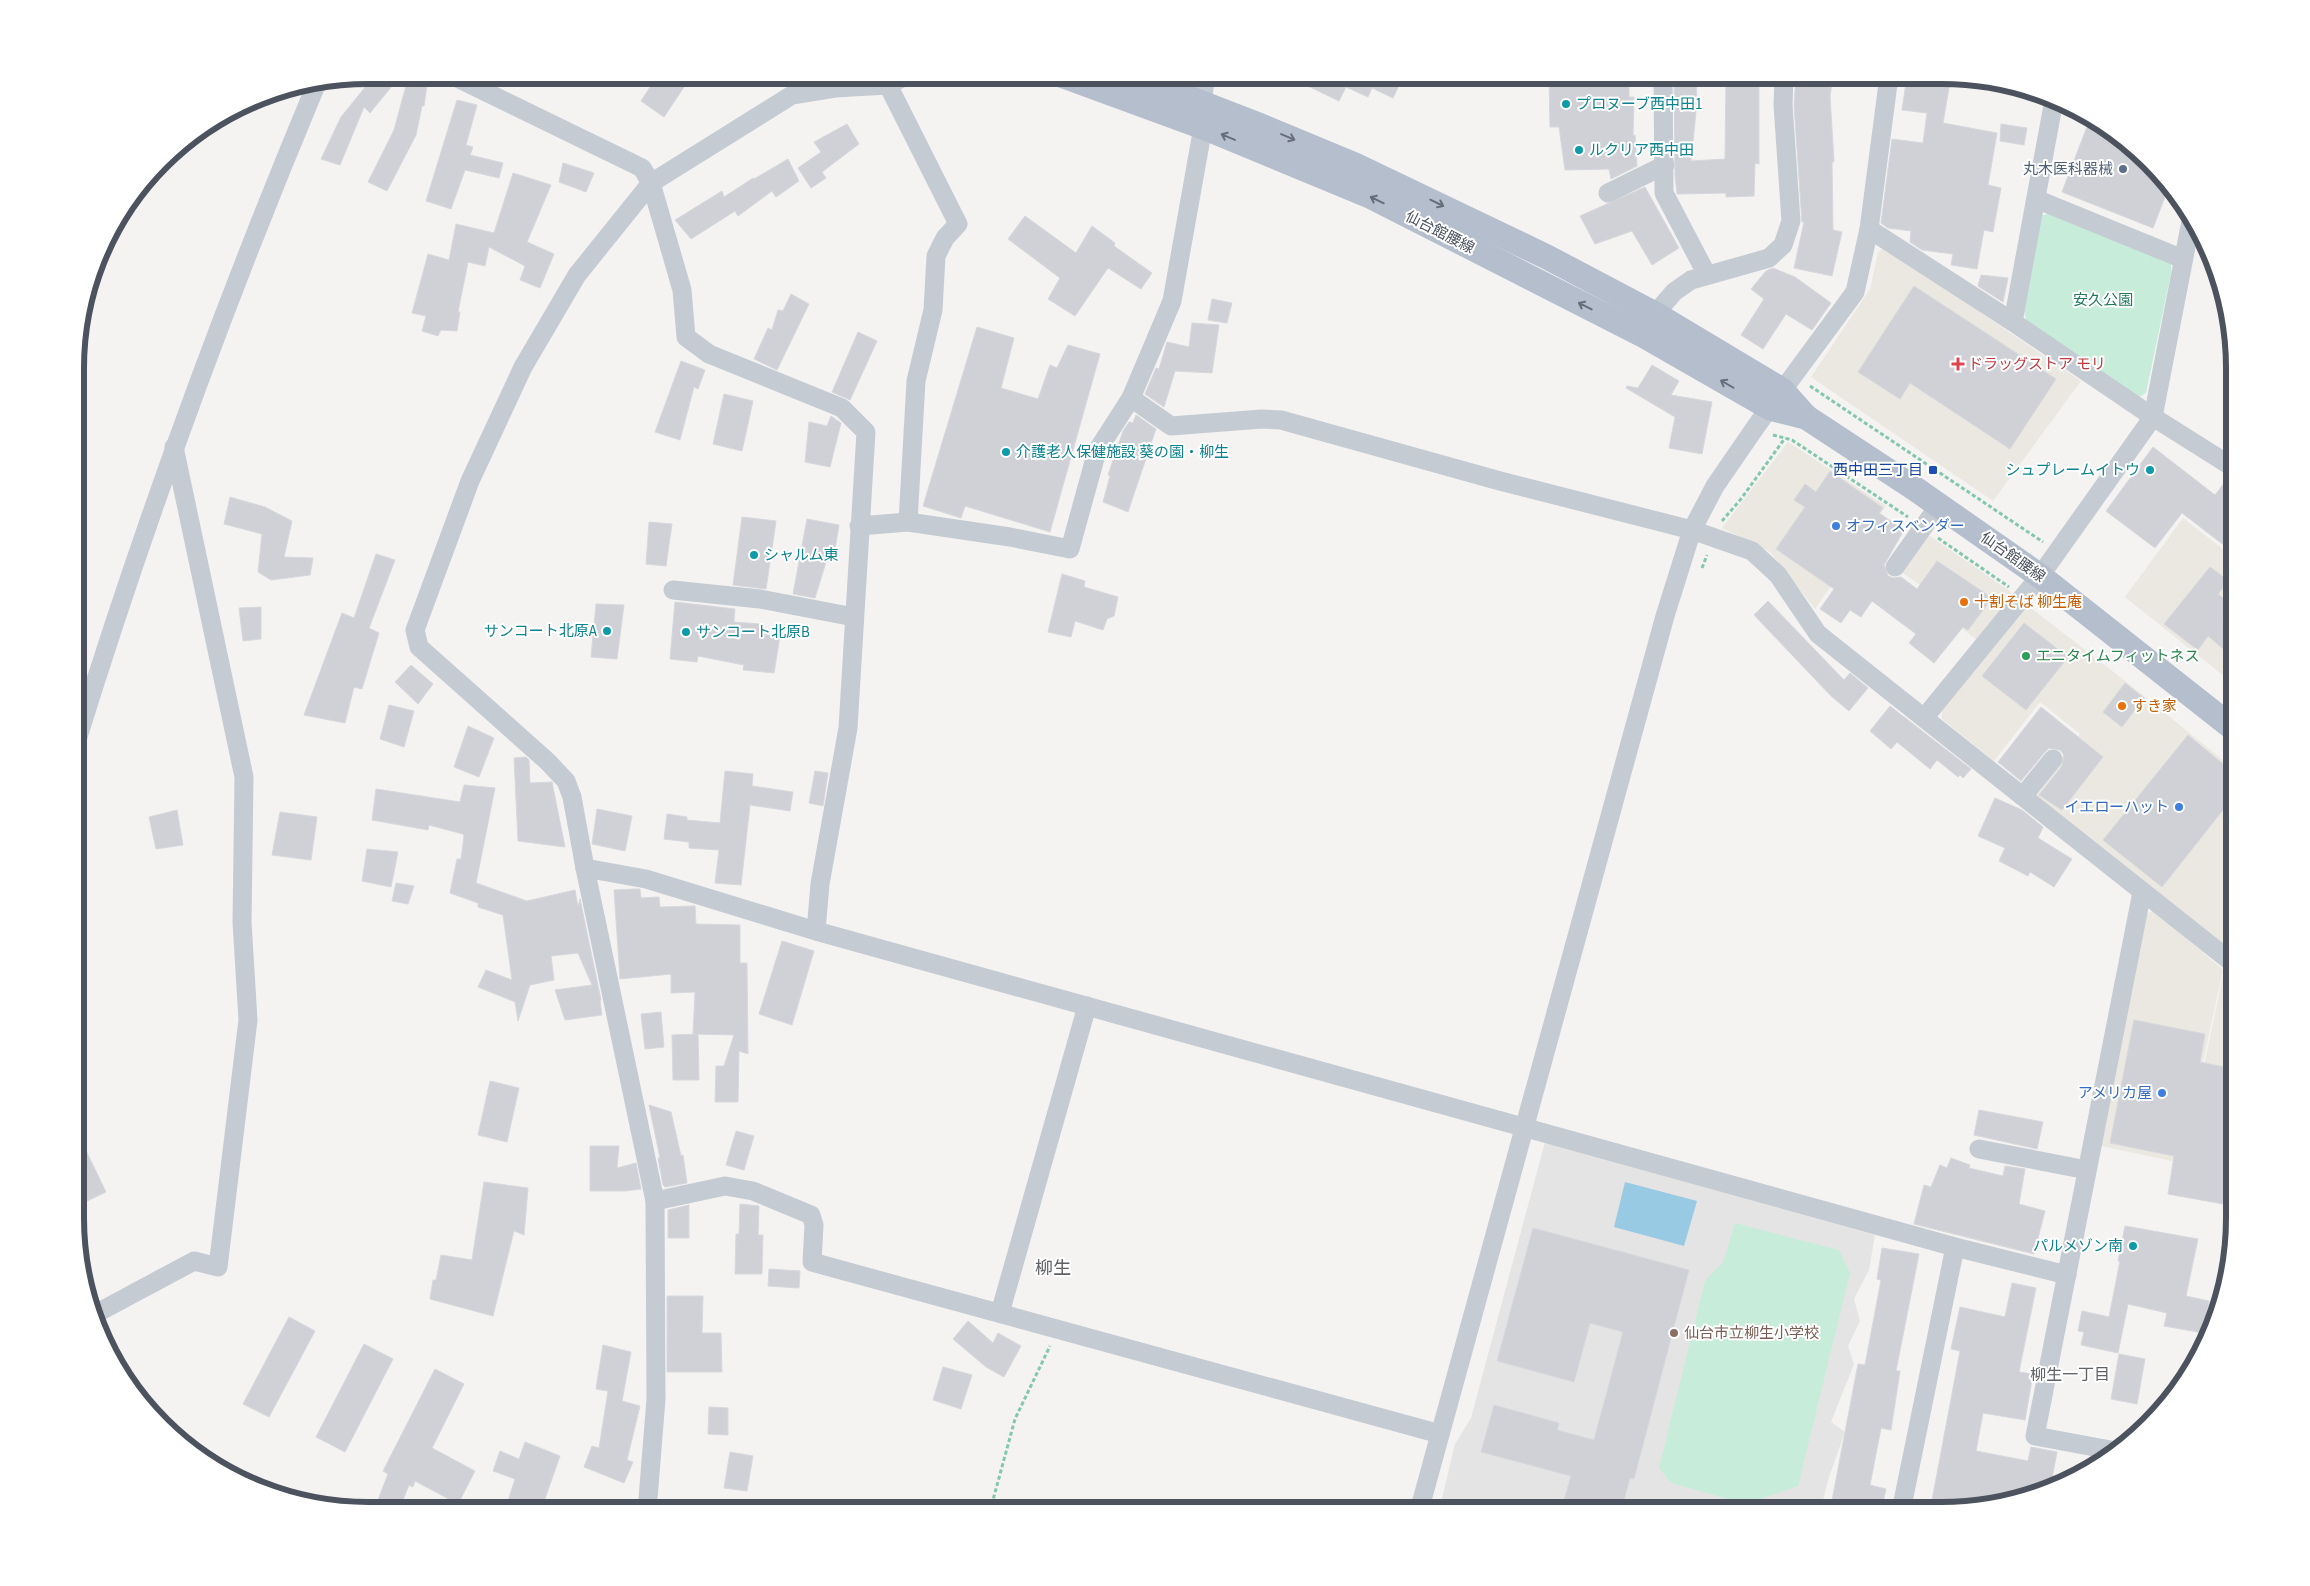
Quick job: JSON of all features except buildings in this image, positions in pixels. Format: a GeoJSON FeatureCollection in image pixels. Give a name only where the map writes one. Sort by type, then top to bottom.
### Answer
{"type":"FeatureCollection","features":[{"type":"Feature","properties":{"kind":"main road","name":"仙台館腰線"},"geometry":{"type":"LineString","coordinates":[[1093,84],[1202,115],[1338,158],[1547,256],[1655,314],[1785,393],[1806,418],[1939,505],[2040,576],[2226,723]]}},
{"type":"Feature","properties":{"kind":"main road","name":"仙台館腰線"},"geometry":{"type":"LineString","coordinates":[[1145,84],[1202,115],[1372,197],[1641,334],[1785,393]]}},
{"type":"Feature","properties":{"kind":"street"},"geometry":{"type":"LineString","coordinates":[[469,84],[642,168],[652,183],[682,290],[686,337],[709,354],[842,408],[866,432],[848,728],[820,884],[816,931]]}},
{"type":"Feature","properties":{"kind":"street"},"geometry":{"type":"LineString","coordinates":[[859,526],[908,522],[1010,537],[1070,549],[1097,451],[1131,398],[1172,301],[1202,115],[1205,84]]}},
{"type":"Feature","properties":{"kind":"street"},"geometry":{"type":"LineString","coordinates":[[1663,84],[1664,193],[1707,275]]}},
{"type":"Feature","properties":{"kind":"street"},"geometry":{"type":"LineString","coordinates":[[1655,314],[1674,292],[1691,280],[1770,258],[1783,245],[1791,221],[1783,105],[1784,84]]}},
{"type":"Feature","properties":{"kind":"street"},"geometry":{"type":"LineString","coordinates":[[1421,1502],[1665,616],[1692,530],[1716,486],[1785,393],[1855,292],[1869,230],[1888,84]]}},
{"type":"Feature","properties":{"kind":"street"},"geometry":{"type":"LineString","coordinates":[[648,1502],[656,1399],[655,1201],[585,868],[572,797],[566,781],[547,760],[419,648],[415,630],[470,481],[523,367],[577,275],[652,183],[792,95],[835,88],[888,85],[958,224],[945,238],[936,256],[933,310],[916,381],[908,522]]}},
{"type":"Feature","properties":{"kind":"street"},"geometry":{"type":"LineString","coordinates":[[84,720],[110,635],[174,447],[248,252],[315,89]]}},
{"type":"Feature","properties":{"kind":"street"},"geometry":{"type":"LineString","coordinates":[[2014,322],[2053,106]]}},
{"type":"Feature","properties":{"kind":"street"},"geometry":{"type":"LineString","coordinates":[[1608,193],[1665,165]]}},
{"type":"Feature","properties":{"kind":"street"},"geometry":{"type":"LineString","coordinates":[[2036,199],[2183,259]]}},
{"type":"Feature","properties":{"kind":"street"},"geometry":{"type":"LineString","coordinates":[[1924,718],[2040,576],[2153,418],[2189,228]]}},
{"type":"Feature","properties":{"kind":"street"},"geometry":{"type":"LineString","coordinates":[[1869,230],[2014,322],[2153,418],[2226,463]]}},
{"type":"Feature","properties":{"kind":"street"},"geometry":{"type":"LineString","coordinates":[[1131,398],[1172,426],[1262,419],[1281,420],[1500,481],[1692,530],[1752,551],[1778,575],[1818,634],[2226,958]]}},
{"type":"Feature","properties":{"kind":"street"},"geometry":{"type":"LineString","coordinates":[[100,1312],[194,1261],[218,1267],[248,1020],[242,922],[244,777],[174,447]]}},
{"type":"Feature","properties":{"kind":"street"},"geometry":{"type":"LineString","coordinates":[[1895,567],[1939,505]]}},
{"type":"Feature","properties":{"kind":"street"},"geometry":{"type":"LineString","coordinates":[[672,590],[760,599],[854,617]]}},
{"type":"Feature","properties":{"kind":"street"},"geometry":{"type":"LineString","coordinates":[[2023,796],[2053,759]]}},
{"type":"Feature","properties":{"kind":"street"},"geometry":{"type":"LineString","coordinates":[[585,868],[646,879],[816,931],[1955,1246],[2067,1275]]}},
{"type":"Feature","properties":{"kind":"street"},"geometry":{"type":"LineString","coordinates":[[2107,1449],[2035,1436],[2142,892]]}},
{"type":"Feature","properties":{"kind":"street"},"geometry":{"type":"LineString","coordinates":[[1000,1313],[1088,1006]]}},
{"type":"Feature","properties":{"kind":"street"},"geometry":{"type":"LineString","coordinates":[[1979,1149],[2088,1170]]}},
{"type":"Feature","properties":{"kind":"street"},"geometry":{"type":"LineString","coordinates":[[655,1201],[725,1186],[753,1190],[810,1215],[814,1224],[812,1262],[1440,1434]]}},
{"type":"Feature","properties":{"kind":"street"},"geometry":{"type":"LineString","coordinates":[[1903,1502],[1955,1246]]}},
{"type":"Feature","properties":{"kind":"path"},"geometry":{"type":"LineString","coordinates":[[1785,393],[2047,544]]}},
{"type":"Feature","properties":{"kind":"path"},"geometry":{"type":"LineString","coordinates":[[1769,434],[1792,440],[2015,592]]}},
{"type":"Feature","properties":{"kind":"path"},"geometry":{"type":"LineString","coordinates":[[1719,528],[1722,519],[1741,499],[1785,438]]}},
{"type":"Feature","properties":{"kind":"path"},"geometry":{"type":"LineString","coordinates":[[992,1502],[1015,1419],[1058,1329]]}},
{"type":"Feature","properties":{"kind":"shaded area"},"geometry":{"type":"Polygon","coordinates":[[[1884,247],[2081,381],[1993,501],[1811,377],[1870,289],[1878,253],[1884,247]]]}},
{"type":"Feature","properties":{"kind":"shaded area"},"geometry":{"type":"Polygon","coordinates":[[[1788,442],[1886,506],[1815,609],[1770,552],[1722,528],[1788,442]]]}},
{"type":"Feature","properties":{"kind":"shaded area"},"geometry":{"type":"Polygon","coordinates":[[[2183,518],[2226,552],[2226,678],[2125,597],[2183,518]]]}},
{"type":"Feature","properties":{"kind":"shaded area"},"geometry":{"type":"Polygon","coordinates":[[[1927,534],[2011,592],[2012,596],[1977,640],[1930,604],[1936,596],[1900,571],[1927,534]]]}},
{"type":"Feature","properties":{"kind":"shaded area"},"geometry":{"type":"Polygon","coordinates":[[[2027,605],[2226,763],[2226,946],[2032,793],[2080,734],[2040,702],[1994,761],[1942,719],[1942,709],[2027,605]]]}},
{"type":"Feature","properties":{"kind":"shaded area"},"geometry":{"type":"Polygon","coordinates":[[[2154,910],[2223,970],[2181,1163],[2101,1146],[2147,914],[2154,910]]]}},
{"type":"Feature","properties":{"kind":"shaded area"},"geometry":{"type":"Polygon","coordinates":[[[2224,971],[2226,973],[2226,1116],[2195,1109],[2224,971]]]}},
{"type":"Feature","properties":{"kind":"shaded area","name":"仙台市立柳生小学校"},"geometry":{"type":"Polygon","coordinates":[[[1545,1142],[1875,1235],[1869,1270],[1854,1299],[1860,1321],[1848,1346],[1854,1364],[1831,1422],[1845,1432],[1822,1502],[1441,1502],[1455,1444],[1471,1418],[1545,1142]]]}},
{"type":"Feature","properties":{"kind":"green space","name":"安久公園"},"geometry":{"type":"Polygon","coordinates":[[[2050,213],[2171,262],[2171,273],[2146,393],[2137,398],[2027,322],[2023,308],[2041,216],[2050,213]]]}},
{"type":"Feature","properties":{"kind":"green space"},"geometry":{"type":"Polygon","coordinates":[[[1735,1223],[1839,1250],[1850,1273],[1798,1486],[1752,1502],[1739,1502],[1671,1483],[1659,1468],[1705,1281],[1723,1262],[1735,1223]]]}},
{"type":"Feature","properties":{"kind":"water"},"geometry":{"type":"Polygon","coordinates":[[[1625,1182],[1697,1201],[1684,1246],[1614,1227],[1625,1182]]]}},
{"type":"Feature","properties":{"kind":"place","name":"プロヌーブ西中田1"},"geometry":{"type":"Point","coordinates":[1566,104]}},
{"type":"Feature","properties":{"kind":"place","name":"ルクリア西中田"},"geometry":{"type":"Point","coordinates":[1579,150]}},
{"type":"Feature","properties":{"kind":"place","name":"丸木医科器械"},"geometry":{"type":"Point","coordinates":[2123,169]}},
{"type":"Feature","properties":{"kind":"place","name":"ドラッグストア モリ"},"geometry":{"type":"Point","coordinates":[1958,364]}},
{"type":"Feature","properties":{"kind":"place","name":"介護老人保健施設 葵の園・柳生"},"geometry":{"type":"Point","coordinates":[1006,452]}},
{"type":"Feature","properties":{"kind":"place","name":"西中田三丁目"},"geometry":{"type":"Point","coordinates":[1933,470]}},
{"type":"Feature","properties":{"kind":"place","name":"シュプレームイトウ"},"geometry":{"type":"Point","coordinates":[2150,470]}},
{"type":"Feature","properties":{"kind":"place","name":"オフィスベンダー"},"geometry":{"type":"Point","coordinates":[1836,526]}},
{"type":"Feature","properties":{"kind":"place","name":"シャルム東"},"geometry":{"type":"Point","coordinates":[754,555]}},
{"type":"Feature","properties":{"kind":"place","name":"十割そば 柳生庵"},"geometry":{"type":"Point","coordinates":[1964,602]}},
{"type":"Feature","properties":{"kind":"place","name":"サンコート北原A"},"geometry":{"type":"Point","coordinates":[607,631]}},
{"type":"Feature","properties":{"kind":"place","name":"サンコート北原B"},"geometry":{"type":"Point","coordinates":[686,632]}},
{"type":"Feature","properties":{"kind":"place","name":"エニタイムフィットネス"},"geometry":{"type":"Point","coordinates":[2026,656]}},
{"type":"Feature","properties":{"kind":"place","name":"すき家"},"geometry":{"type":"Point","coordinates":[2122,706]}},
{"type":"Feature","properties":{"kind":"place","name":"イエローハット"},"geometry":{"type":"Point","coordinates":[2179,807]}},
{"type":"Feature","properties":{"kind":"place","name":"アメリカ屋"},"geometry":{"type":"Point","coordinates":[2162,1093]}},
{"type":"Feature","properties":{"kind":"place","name":"パルメゾン南"},"geometry":{"type":"Point","coordinates":[2133,1246]}},
{"type":"Feature","properties":{"kind":"place","name":"仙台市立柳生小学校"},"geometry":{"type":"Point","coordinates":[1674,1333]}},
{"type":"Feature","properties":{"kind":"district","name":"柳生"},"geometry":{"type":"Point","coordinates":[1053,1268]}},
{"type":"Feature","properties":{"kind":"district","name":"柳生一丁目"},"geometry":{"type":"Point","coordinates":[2070,1374]}}]}
